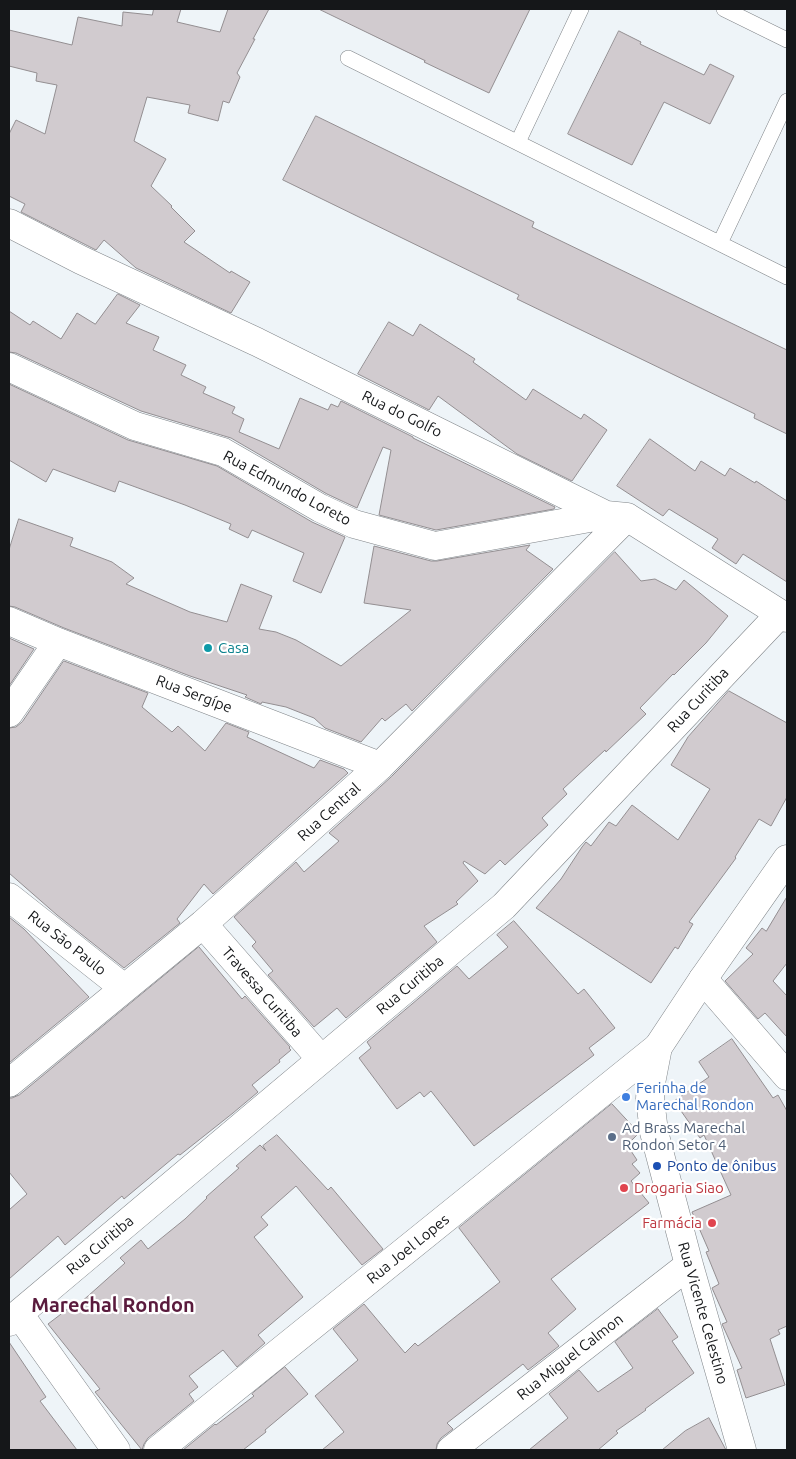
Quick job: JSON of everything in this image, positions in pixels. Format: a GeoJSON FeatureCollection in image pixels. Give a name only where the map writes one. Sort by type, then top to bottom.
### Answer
{"type":"FeatureCollection","features":[{"type":"Feature","properties":{"kind":"street","name":"Rua do Golfo"},"geometry":{"type":"LineString","coordinates":[[9,222],[82,260],[257,342],[617,516],[784,616]]}},
{"type":"Feature","properties":{"kind":"street","name":"Rua Edmundo Loreto"},"geometry":{"type":"LineString","coordinates":[[9,367],[135,426],[223,452],[320,508],[354,524],[435,546],[617,516]]}},
{"type":"Feature","properties":{"kind":"street","name":"Rua Central"},"geometry":{"type":"LineString","coordinates":[[9,1083],[203,924],[380,766],[617,516]]}},
{"type":"Feature","properties":{"kind":"street","name":"Rua Curitiba"},"geometry":{"type":"LineString","coordinates":[[14,1318],[504,906],[784,616]]}},
{"type":"Feature","properties":{"kind":"street","name":"Rua Sergípe"},"geometry":{"type":"LineString","coordinates":[[9,621],[58,642],[380,766]]}},
{"type":"Feature","properties":{"kind":"street"},"geometry":{"type":"LineString","coordinates":[[9,713],[58,642]]}},
{"type":"Feature","properties":{"kind":"street","name":"Rua Vicente Celestino"},"geometry":{"type":"LineString","coordinates":[[742,1450],[689,1265],[657,1142],[651,1115],[651,1083],[658,1047],[787,858]]}},
{"type":"Feature","properties":{"kind":"street","name":"Rua São Paulo"},"geometry":{"type":"LineString","coordinates":[[9,897],[124,988]]}},
{"type":"Feature","properties":{"kind":"street","name":"Travessa Curitiba"},"geometry":{"type":"LineString","coordinates":[[203,924],[321,1060]]}},
{"type":"Feature","properties":{"kind":"street"},"geometry":{"type":"LineString","coordinates":[[704,979],[787,1076]]}},
{"type":"Feature","properties":{"kind":"street","name":"Rua Joel Lopes"},"geometry":{"type":"LineString","coordinates":[[158,1450],[658,1047]]}},
{"type":"Feature","properties":{"kind":"street","name":"Rua Miguel Calmon"},"geometry":{"type":"LineString","coordinates":[[452,1450],[689,1265]]}},
{"type":"Feature","properties":{"kind":"street"},"geometry":{"type":"LineString","coordinates":[[14,1318],[116,1450]]}},
{"type":"Feature","properties":{"kind":"lane"},"geometry":{"type":"LineString","coordinates":[[518,142],[580,9]]}},
{"type":"Feature","properties":{"kind":"lane"},"geometry":{"type":"LineString","coordinates":[[724,9],[787,40]]}},
{"type":"Feature","properties":{"kind":"lane"},"geometry":{"type":"LineString","coordinates":[[348,58],[787,277]]}},
{"type":"Feature","properties":{"kind":"lane"},"geometry":{"type":"LineString","coordinates":[[720,243],[787,101]]}},
{"type":"Feature","properties":{"kind":"building"},"geometry":{"type":"Polygon","coordinates":[[[154,9],[181,9],[177,22],[220,32],[228,9],[269,9],[237,73],[240,77],[229,103],[223,101],[218,121],[188,113],[190,105],[147,97],[134,141],[166,159],[151,186],[195,231],[184,242],[230,273],[231,271],[250,282],[231,313],[136,268],[104,240],[96,250],[21,212],[25,204],[9,196],[9,134],[16,120],[45,134],[57,85],[36,81],[37,73],[9,66],[9,30],[72,45],[78,17],[122,26],[123,12],[152,15],[154,9]]]}},
{"type":"Feature","properties":{"kind":"building"},"geometry":{"type":"Polygon","coordinates":[[[319,9],[530,9],[489,93],[319,9]]]}},
{"type":"Feature","properties":{"kind":"building"},"geometry":{"type":"Polygon","coordinates":[[[619,31],[641,42],[640,44],[704,75],[710,64],[734,76],[710,124],[664,102],[632,165],[568,134],[619,31]]]}},
{"type":"Feature","properties":{"kind":"building"},"geometry":{"type":"Polygon","coordinates":[[[316,116],[534,222],[532,227],[787,350],[787,434],[754,418],[755,414],[517,299],[519,295],[283,180],[316,116]]]}},
{"type":"Feature","properties":{"kind":"building"},"geometry":{"type":"Polygon","coordinates":[[[118,294],[140,305],[126,323],[159,337],[153,350],[186,365],[181,375],[206,387],[203,393],[235,407],[232,413],[244,419],[239,432],[279,449],[300,398],[328,410],[331,404],[338,407],[341,401],[555,507],[554,509],[436,530],[379,515],[391,450],[383,447],[357,508],[327,494],[231,438],[141,411],[16,353],[9,352],[9,311],[30,325],[33,321],[61,339],[77,313],[95,324],[118,294]]]}},
{"type":"Feature","properties":{"kind":"building"},"geometry":{"type":"Polygon","coordinates":[[[389,322],[413,336],[420,324],[475,359],[473,362],[526,400],[533,389],[581,419],[584,414],[607,430],[572,481],[517,454],[438,396],[429,410],[358,374],[389,322]]]}},
{"type":"Feature","properties":{"kind":"building"},"geometry":{"type":"Polygon","coordinates":[[[9,384],[128,440],[217,466],[312,522],[345,537],[321,593],[293,581],[304,553],[252,530],[248,538],[229,529],[231,524],[119,481],[115,492],[53,469],[46,482],[9,460],[9,384]]]}},
{"type":"Feature","properties":{"kind":"building"},"geometry":{"type":"Polygon","coordinates":[[[650,439],[695,471],[701,461],[725,476],[730,468],[755,483],[756,481],[787,501],[787,582],[743,554],[736,564],[712,548],[718,539],[669,509],[663,516],[617,486],[650,439]]]}},
{"type":"Feature","properties":{"kind":"building"},"geometry":{"type":"Polygon","coordinates":[[[19,519],[73,538],[70,546],[112,562],[134,578],[126,584],[190,612],[227,622],[241,584],[272,596],[259,629],[276,632],[296,640],[341,666],[411,610],[364,603],[374,546],[437,561],[530,545],[526,550],[553,569],[412,711],[406,704],[385,721],[382,718],[361,742],[325,728],[314,718],[286,707],[262,702],[261,704],[245,697],[247,695],[190,676],[9,606],[9,550],[19,519]]]}},
{"type":"Feature","properties":{"kind":"building"},"geometry":{"type":"Polygon","coordinates":[[[615,552],[641,581],[655,579],[676,590],[684,580],[728,616],[706,643],[640,708],[646,714],[563,789],[567,794],[542,818],[548,825],[505,865],[500,860],[485,874],[464,861],[463,863],[478,881],[456,902],[458,904],[424,926],[437,942],[346,1018],[337,1008],[314,1027],[268,975],[273,971],[252,946],[256,942],[234,917],[296,862],[304,872],[339,841],[329,833],[391,777],[615,552]]]}},
{"type":"Feature","properties":{"kind":"building"},"geometry":{"type":"Polygon","coordinates":[[[9,638],[34,649],[9,686],[9,638]]]}},
{"type":"Feature","properties":{"kind":"building"},"geometry":{"type":"Polygon","coordinates":[[[64,661],[148,693],[142,707],[172,732],[178,726],[205,751],[226,723],[249,732],[247,737],[314,768],[320,760],[344,769],[348,773],[213,894],[204,884],[177,919],[180,923],[124,968],[57,915],[9,873],[9,728],[16,727],[22,722],[64,661]]]}},
{"type":"Feature","properties":{"kind":"building"},"geometry":{"type":"Polygon","coordinates":[[[729,691],[787,723],[787,797],[771,826],[759,819],[736,858],[689,922],[693,924],[678,949],[675,947],[651,983],[536,908],[561,879],[586,842],[591,846],[609,822],[616,826],[632,805],[678,840],[710,789],[671,765],[688,737],[729,691]]]}},
{"type":"Feature","properties":{"kind":"building"},"geometry":{"type":"Polygon","coordinates":[[[787,897],[787,963],[773,981],[787,996],[787,1037],[765,1013],[758,1019],[725,981],[753,954],[746,948],[762,928],[766,931],[787,897]]]}},
{"type":"Feature","properties":{"kind":"building"},"geometry":{"type":"Polygon","coordinates":[[[9,917],[24,929],[89,997],[9,1063],[9,917]]]}},
{"type":"Feature","properties":{"kind":"building"},"geometry":{"type":"Polygon","coordinates":[[[514,921],[578,994],[584,989],[615,1028],[589,1048],[594,1055],[474,1146],[431,1091],[424,1097],[420,1092],[397,1109],[359,1058],[371,1048],[367,1042],[457,966],[469,979],[508,947],[497,935],[514,921]]]}},
{"type":"Feature","properties":{"kind":"building"},"geometry":{"type":"Polygon","coordinates":[[[199,947],[242,999],[245,996],[291,1050],[279,1060],[280,1062],[252,1085],[258,1092],[233,1113],[180,1155],[178,1154],[124,1199],[122,1196],[65,1245],[58,1236],[9,1279],[9,1210],[27,1194],[9,1172],[9,1098],[19,1095],[199,947]]]}},
{"type":"Feature","properties":{"kind":"building"},"geometry":{"type":"Polygon","coordinates":[[[732,1039],[773,1098],[778,1095],[787,1111],[787,1326],[778,1330],[780,1334],[770,1339],[785,1385],[746,1398],[737,1370],[742,1368],[722,1324],[727,1322],[712,1288],[719,1284],[706,1252],[709,1251],[692,1212],[731,1195],[704,1135],[700,1138],[674,1101],[709,1077],[699,1062],[732,1039]]]}},
{"type":"Feature","properties":{"kind":"building"},"geometry":{"type":"Polygon","coordinates":[[[612,1104],[638,1132],[627,1145],[637,1160],[632,1164],[640,1173],[631,1181],[649,1203],[551,1279],[576,1309],[548,1333],[559,1346],[528,1370],[523,1364],[447,1423],[453,1429],[441,1438],[436,1450],[322,1450],[344,1432],[315,1396],[358,1360],[333,1329],[364,1304],[405,1353],[415,1343],[418,1346],[500,1282],[459,1228],[612,1104]]]}},
{"type":"Feature","properties":{"kind":"building"},"geometry":{"type":"Polygon","coordinates":[[[277,1135],[328,1190],[331,1187],[383,1249],[362,1265],[296,1186],[261,1217],[268,1225],[254,1237],[303,1297],[258,1335],[265,1343],[237,1367],[223,1350],[189,1376],[198,1387],[189,1394],[194,1401],[148,1438],[142,1450],[95,1392],[100,1389],[48,1324],[69,1308],[71,1311],[125,1263],[120,1258],[141,1240],[148,1249],[185,1219],[206,1197],[239,1168],[236,1166],[260,1145],[266,1151],[263,1146],[277,1135]]]}},
{"type":"Feature","properties":{"kind":"building"},"geometry":{"type":"Polygon","coordinates":[[[658,1309],[678,1337],[672,1341],[694,1373],[616,1431],[618,1433],[598,1450],[529,1450],[568,1418],[549,1394],[579,1370],[598,1392],[633,1368],[615,1342],[658,1309]]]}},
{"type":"Feature","properties":{"kind":"building"},"geometry":{"type":"Polygon","coordinates":[[[9,1342],[46,1397],[40,1401],[77,1450],[9,1450],[9,1342]]]}},
{"type":"Feature","properties":{"kind":"building"},"geometry":{"type":"Polygon","coordinates":[[[285,1367],[308,1394],[265,1430],[266,1432],[243,1450],[183,1450],[254,1396],[252,1394],[285,1367]]]}},
{"type":"Feature","properties":{"kind":"building"},"geometry":{"type":"Polygon","coordinates":[[[709,1418],[726,1450],[662,1450],[685,1431],[709,1418]]]}},
{"type":"Feature","properties":{"kind":"place","name":"Casa"},"geometry":{"type":"Point","coordinates":[208,648]}},
{"type":"Feature","properties":{"kind":"place","name":"Ferinha de Marechal Rondon"},"geometry":{"type":"Point","coordinates":[626,1097]}},
{"type":"Feature","properties":{"kind":"place","name":"Ad Brass Marechal Rondon Setor 4"},"geometry":{"type":"Point","coordinates":[612,1137]}},
{"type":"Feature","properties":{"kind":"place","name":"Ponto de ônibus"},"geometry":{"type":"Point","coordinates":[657,1166]}},
{"type":"Feature","properties":{"kind":"place","name":"Drogaria Siao"},"geometry":{"type":"Point","coordinates":[624,1188]}},
{"type":"Feature","properties":{"kind":"place","name":"Farmácia"},"geometry":{"type":"Point","coordinates":[712,1223]}},
{"type":"Feature","properties":{"kind":"district","name":"Marechal Rondon"},"geometry":{"type":"Point","coordinates":[113,1305]}}]}
